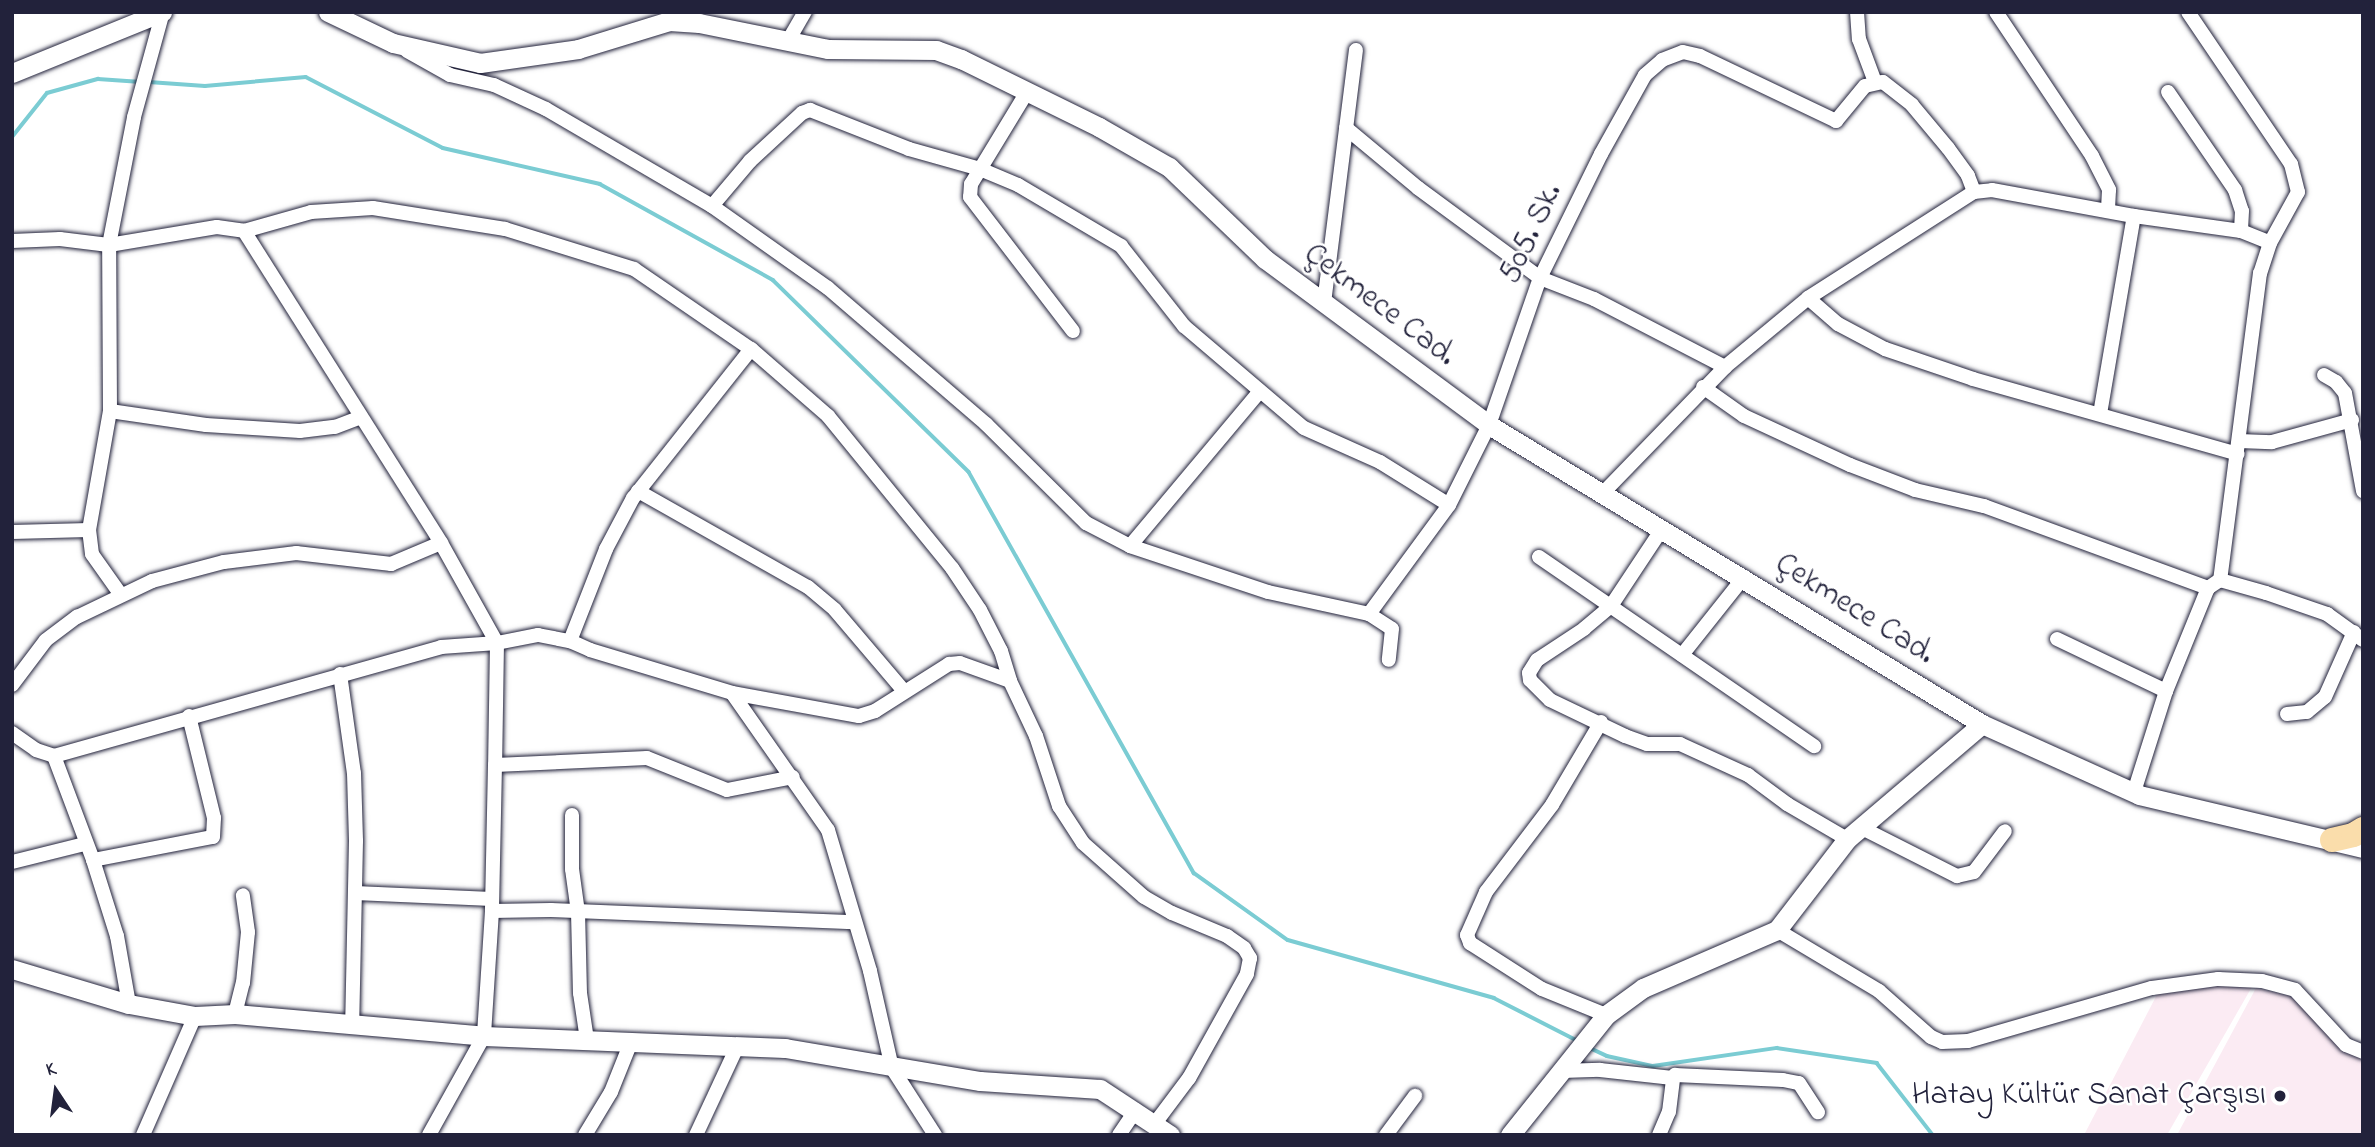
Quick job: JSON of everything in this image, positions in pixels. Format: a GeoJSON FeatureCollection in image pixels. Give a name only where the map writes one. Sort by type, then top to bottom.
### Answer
{"type":"FeatureCollection","features":[{"type":"Feature","properties":{"kind":"highway"},"geometry":{"type":"LineString","coordinates":[[2332,840],[2353,835],[2363,829]]}},
{"type":"Feature","properties":{"kind":"street"},"geometry":{"type":"LineString","coordinates":[[121,595],[92,554],[89,530],[110,411],[109,245],[134,117],[163,12]]}},
{"type":"Feature","properties":{"kind":"street"},"geometry":{"type":"LineString","coordinates":[[12,73],[163,12]]}},
{"type":"Feature","properties":{"kind":"street","name":"Çekmece Cad."},"geometry":{"type":"LineString","coordinates":[[328,12],[346,17],[393,43],[480,63],[578,49],[670,17],[828,49],[936,50],[961,59],[1099,127],[1168,167],[1265,259],[1489,425],[1982,724],[2134,792],[2363,848]]}},
{"type":"Feature","properties":{"kind":"street"},"geometry":{"type":"LineString","coordinates":[[788,41],[805,12]]}},
{"type":"Feature","properties":{"kind":"street"},"geometry":{"type":"LineString","coordinates":[[1857,12],[1859,39],[1875,82],[1891,86],[1912,105],[1968,176],[1974,192]]}},
{"type":"Feature","properties":{"kind":"street"},"geometry":{"type":"LineString","coordinates":[[1996,12],[2092,156],[2109,190],[2108,209]]}},
{"type":"Feature","properties":{"kind":"street"},"geometry":{"type":"LineString","coordinates":[[2134,792],[2166,691],[2214,584],[2238,448],[2260,273],[2270,243],[2298,192],[2297,177],[2188,12]]}},
{"type":"Feature","properties":{"kind":"street"},"geometry":{"type":"LineString","coordinates":[[393,43],[450,75],[494,85],[546,109],[712,206],[828,288],[986,424],[1086,523],[1130,546],[1268,592],[1368,614],[1392,629],[1389,660]]}},
{"type":"Feature","properties":{"kind":"street"},"geometry":{"type":"LineString","coordinates":[[1324,303],[1356,50]]}},
{"type":"Feature","properties":{"kind":"street","name":"505. Sk."},"geometry":{"type":"LineString","coordinates":[[1368,614],[1449,505],[1489,425],[1540,278],[1601,154],[1645,75],[1674,54],[1700,56],[1836,121],[1856,93],[1875,82]]}},
{"type":"Feature","properties":{"kind":"street"},"geometry":{"type":"LineString","coordinates":[[1027,92],[971,184],[970,197],[1073,331]]}},
{"type":"Feature","properties":{"kind":"street"},"geometry":{"type":"LineString","coordinates":[[2168,92],[2235,190],[2242,211],[2241,230]]}},
{"type":"Feature","properties":{"kind":"street"},"geometry":{"type":"LineString","coordinates":[[712,206],[750,161],[802,113],[810,110],[909,149],[980,169],[1018,186],[1121,246],[1184,326],[1304,429],[1380,462],[1449,505]]}},
{"type":"Feature","properties":{"kind":"street"},"geometry":{"type":"LineString","coordinates":[[1346,128],[1418,188],[1540,278],[1594,299],[1725,367]]}},
{"type":"Feature","properties":{"kind":"street"},"geometry":{"type":"LineString","coordinates":[[1602,493],[1703,387],[1808,298],[1974,192],[1992,190],[2108,209],[2134,216],[2241,230],[2270,243]]}},
{"type":"Feature","properties":{"kind":"street"},"geometry":{"type":"LineString","coordinates":[[12,241],[60,239],[109,245],[217,227],[244,231],[311,212],[373,208],[505,229],[634,269],[751,349],[828,416],[922,527],[980,610],[1036,736],[1059,806],[1083,843],[1144,897],[1172,913],[1227,936],[1244,948],[1250,958],[1247,974],[1161,1130],[1136,1110],[1100,1089],[980,1081],[785,1048],[484,1036],[235,1014],[195,1016],[129,1004],[12,969]]}},
{"type":"Feature","properties":{"kind":"street"},"geometry":{"type":"LineString","coordinates":[[2100,414],[2134,216]]}},
{"type":"Feature","properties":{"kind":"street"},"geometry":{"type":"LineString","coordinates":[[244,231],[441,543],[497,643],[492,905],[484,1036],[429,1135]]}},
{"type":"Feature","properties":{"kind":"street"},"geometry":{"type":"LineString","coordinates":[[1808,298],[1838,324],[1885,349],[1973,379],[2238,448],[2272,442],[2352,420]]}},
{"type":"Feature","properties":{"kind":"street"},"geometry":{"type":"LineString","coordinates":[[570,641],[606,549],[638,491],[751,349]]}},
{"type":"Feature","properties":{"kind":"street"},"geometry":{"type":"LineString","coordinates":[[2324,375],[2336,382],[2344,393],[2352,420],[2363,491]]}},
{"type":"Feature","properties":{"kind":"street"},"geometry":{"type":"LineString","coordinates":[[1703,387],[1744,416],[1850,465],[1915,490],[1984,506],[2214,584],[2327,614],[2358,636],[2325,697],[2307,712],[2287,714]]}},
{"type":"Feature","properties":{"kind":"street"},"geometry":{"type":"LineString","coordinates":[[1130,546],[1259,392]]}},
{"type":"Feature","properties":{"kind":"street"},"geometry":{"type":"LineString","coordinates":[[110,411],[206,425],[300,430],[335,427],[361,417]]}},
{"type":"Feature","properties":{"kind":"street"},"geometry":{"type":"LineString","coordinates":[[638,491],[808,587],[835,610],[904,691]]}},
{"type":"Feature","properties":{"kind":"street"},"geometry":{"type":"LineString","coordinates":[[1662,529],[1611,606],[1584,629],[1537,660],[1529,673],[1536,688],[1550,700],[1647,744],[1680,744],[1748,775],[1787,804],[1957,876],[1974,872],[2006,831]]}},
{"type":"Feature","properties":{"kind":"street"},"geometry":{"type":"LineString","coordinates":[[12,532],[89,530]]}},
{"type":"Feature","properties":{"kind":"street"},"geometry":{"type":"LineString","coordinates":[[12,685],[46,640],[77,617],[152,581],[224,562],[296,553],[391,564],[441,543]]}},
{"type":"Feature","properties":{"kind":"street"},"geometry":{"type":"LineString","coordinates":[[1539,557],[1814,746]]}},
{"type":"Feature","properties":{"kind":"street"},"geometry":{"type":"LineString","coordinates":[[1682,655],[1744,578]]}},
{"type":"Feature","properties":{"kind":"street"},"geometry":{"type":"LineString","coordinates":[[12,733],[36,750],[54,756],[441,647],[497,643],[538,635],[570,641],[590,650],[732,692],[859,716],[875,711],[948,664],[960,663],[1010,681]]}},
{"type":"Feature","properties":{"kind":"street"},"geometry":{"type":"LineString","coordinates":[[2057,639],[2166,691]]}},
{"type":"Feature","properties":{"kind":"street"},"geometry":{"type":"LineString","coordinates":[[340,674],[355,773],[352,1025]]}},
{"type":"Feature","properties":{"kind":"street"},"geometry":{"type":"LineString","coordinates":[[732,692],[828,830],[853,922],[870,971],[892,1068],[935,1135]]}},
{"type":"Feature","properties":{"kind":"street"},"geometry":{"type":"LineString","coordinates":[[93,860],[212,837],[214,818],[189,716]]}},
{"type":"Feature","properties":{"kind":"street"},"geometry":{"type":"LineString","coordinates":[[1601,722],[1552,805],[1486,892],[1467,935],[1469,943],[1542,989],[1606,1015]]}},
{"type":"Feature","properties":{"kind":"street"},"geometry":{"type":"LineString","coordinates":[[1510,1135],[1606,1015],[1643,988],[1777,930],[1854,833],[1982,724]]}},
{"type":"Feature","properties":{"kind":"street"},"geometry":{"type":"LineString","coordinates":[[54,756],[93,860],[117,936],[129,1004]]}},
{"type":"Feature","properties":{"kind":"street"},"geometry":{"type":"LineString","coordinates":[[495,765],[647,758],[727,790],[793,777]]}},
{"type":"Feature","properties":{"kind":"street"},"geometry":{"type":"LineString","coordinates":[[572,815],[572,869],[578,912],[580,993],[587,1040]]}},
{"type":"Feature","properties":{"kind":"street"},"geometry":{"type":"LineString","coordinates":[[12,862],[85,844]]}},
{"type":"Feature","properties":{"kind":"street"},"geometry":{"type":"LineString","coordinates":[[355,893],[578,912],[853,922]]}},
{"type":"Feature","properties":{"kind":"street"},"geometry":{"type":"LineString","coordinates":[[235,1014],[243,984],[248,933],[243,895]]}},
{"type":"Feature","properties":{"kind":"street"},"geometry":{"type":"LineString","coordinates":[[1777,930],[1849,971],[1879,992],[1931,1037],[1942,1042],[1968,1041],[2010,1031],[2152,988],[2218,979],[2262,981],[2295,990],[2346,1045],[2363,1052]]}},
{"type":"Feature","properties":{"kind":"street"},"geometry":{"type":"LineString","coordinates":[[143,1135],[195,1016]]}},
{"type":"Feature","properties":{"kind":"street"},"geometry":{"type":"LineString","coordinates":[[585,1135],[611,1092],[631,1042]]}},
{"type":"Feature","properties":{"kind":"street"},"geometry":{"type":"LineString","coordinates":[[696,1135],[737,1047]]}},
{"type":"Feature","properties":{"kind":"street"},"geometry":{"type":"LineString","coordinates":[[1562,1071],[1600,1070],[1674,1078]]}},
{"type":"Feature","properties":{"kind":"street"},"geometry":{"type":"LineString","coordinates":[[1659,1135],[1669,1112],[1675,1074],[1799,1083],[1809,1094],[1818,1112]]}},
{"type":"Feature","properties":{"kind":"street"},"geometry":{"type":"LineString","coordinates":[[1385,1135],[1415,1096]]}},
{"type":"Feature","properties":{"kind":"street"},"geometry":{"type":"LineString","coordinates":[[1119,1135],[1136,1110]]}},
{"type":"Feature","properties":{"kind":"shaded area"},"geometry":{"type":"Polygon","coordinates":[[[2162,985],[2253,985],[2167,1135],[2084,1135],[2162,985]]]}},
{"type":"Feature","properties":{"kind":"shaded area","name":"Hatay Kültür Sanat Çarşısı"},"geometry":{"type":"Polygon","coordinates":[[[2256,988],[2294,997],[2363,1058],[2363,1135],[2177,1135],[2256,988]]]}},
{"type":"Feature","properties":{"kind":"waterway"},"geometry":{"type":"LineString","coordinates":[[149,82],[205,86],[306,77],[443,148],[600,184],[773,280],[969,472],[1194,873],[1288,940],[1494,998],[1578,1041]]}},
{"type":"Feature","properties":{"kind":"waterway"},"geometry":{"type":"LineString","coordinates":[[12,137],[47,93],[98,79],[141,82]]}},
{"type":"Feature","properties":{"kind":"waterway"},"geometry":{"type":"LineString","coordinates":[[1588,1047],[1607,1056],[1653,1066],[1777,1048],[1877,1063],[1933,1135]]}},
{"type":"Feature","properties":{"kind":"place","name":"Hatay Kültür Sanat Çarşısı"},"geometry":{"type":"Point","coordinates":[2280,1096]}}]}
